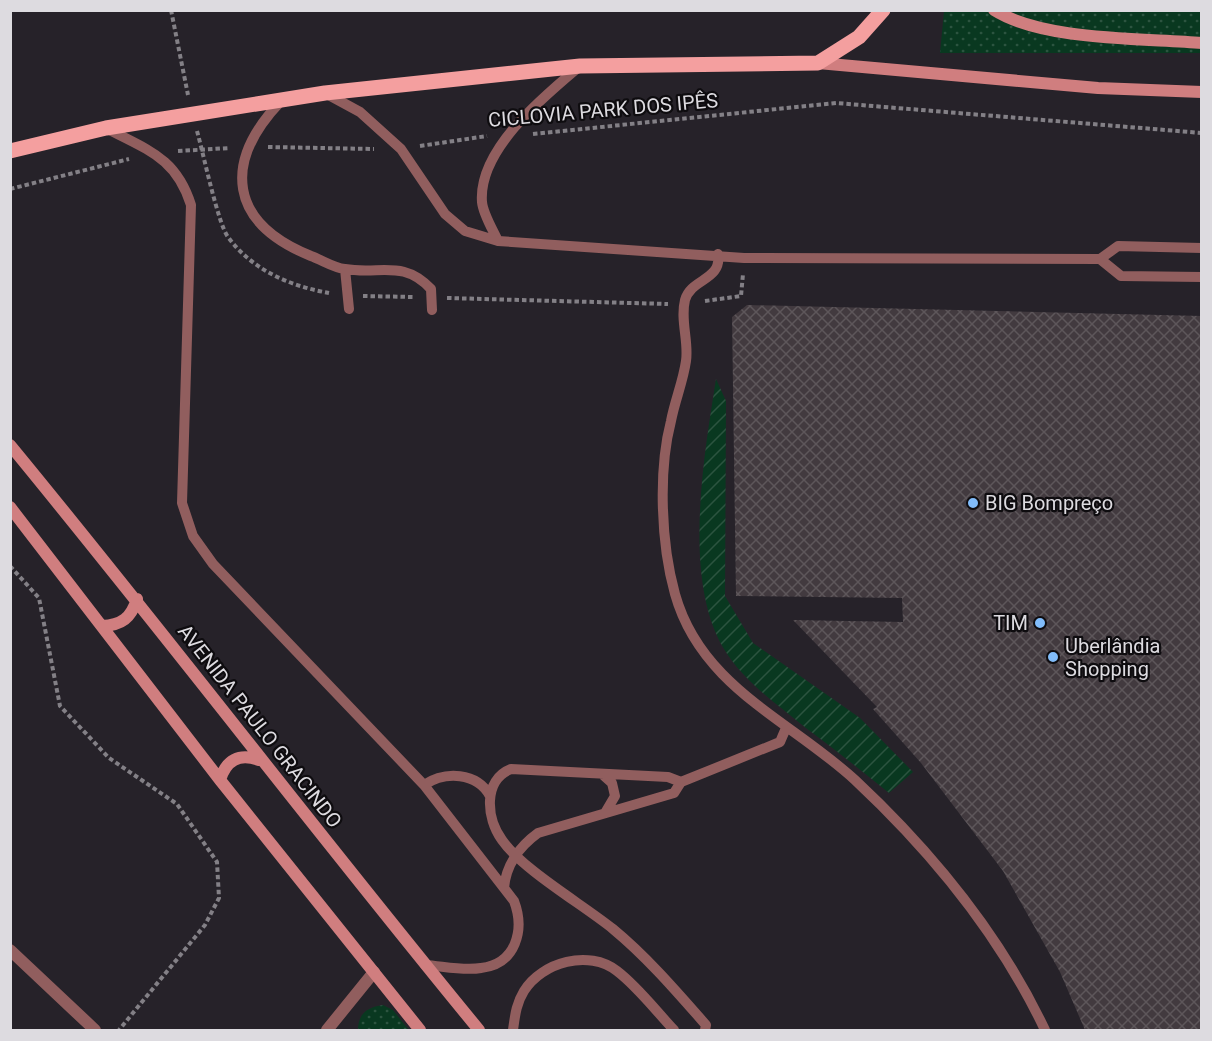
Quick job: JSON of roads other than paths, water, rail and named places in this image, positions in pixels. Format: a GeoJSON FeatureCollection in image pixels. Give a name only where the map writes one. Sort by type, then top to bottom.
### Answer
{"type":"FeatureCollection","features":[{"type":"Feature","properties":{"kind":"main road"},"geometry":{"type":"LineString","coordinates":[[10,151],[106,128],[325,93],[580,66],[818,63],[859,37],[883,10]]}},
{"type":"Feature","properties":{"kind":"street"},"geometry":{"type":"LineString","coordinates":[[994,10],[1010,21],[1051,32],[1202,43]]}},
{"type":"Feature","properties":{"kind":"street"},"geometry":{"type":"LineString","coordinates":[[818,63],[1098,88],[1202,92]]}},
{"type":"Feature","properties":{"kind":"street","name":"AVENIDA PAULO GRACINDO"},"geometry":{"type":"LineString","coordinates":[[10,445],[137,599],[260,760],[479,1030]]}},
{"type":"Feature","properties":{"kind":"street"},"geometry":{"type":"LineString","coordinates":[[10,507],[220,780],[420,1030]]}},
{"type":"Feature","properties":{"kind":"street"},"geometry":{"type":"LineString","coordinates":[[102,626],[115,626],[126,620],[134,611],[137,599]]}},
{"type":"Feature","properties":{"kind":"street"},"geometry":{"type":"LineString","coordinates":[[220,780],[224,768],[234,759],[247,756],[260,760]]}},
{"type":"Feature","properties":{"kind":"street"},"geometry":{"type":"LineString","coordinates":[[10,950],[95,1030]]}},
{"type":"Feature","properties":{"kind":"street"},"geometry":{"type":"LineString","coordinates":[[327,1030],[374,972]]}},
{"type":"Feature","properties":{"kind":"lane"},"geometry":{"type":"LineString","coordinates":[[498,241],[482,203],[488,164],[507,136],[580,66]]}},
{"type":"Feature","properties":{"kind":"lane"},"geometry":{"type":"LineString","coordinates":[[325,93],[360,112],[401,149],[445,214],[465,231],[498,241],[744,258],[1100,259],[1119,246],[1202,248]]}},
{"type":"Feature","properties":{"kind":"lane"},"geometry":{"type":"LineString","coordinates":[[281,101],[262,122],[248,146],[241,174],[246,200],[259,223],[278,240],[345,269],[386,269],[414,274],[430,289],[432,310]]}},
{"type":"Feature","properties":{"kind":"lane"},"geometry":{"type":"LineString","coordinates":[[106,128],[153,153],[171,166],[184,184],[191,205],[182,503],[193,536],[213,564],[424,785],[514,901],[519,915],[520,930],[516,944],[494,965],[480,969],[425,965]]}},
{"type":"Feature","properties":{"kind":"lane"},"geometry":{"type":"LineString","coordinates":[[718,255],[719,261],[714,273],[690,290],[684,305],[687,358],[682,386],[671,420],[664,479],[664,531],[675,594],[697,646],[717,671],[786,728],[854,779],[979,916],[1045,1030]]}},
{"type":"Feature","properties":{"kind":"lane"},"geometry":{"type":"LineString","coordinates":[[1100,259],[1121,276],[1202,277]]}},
{"type":"Feature","properties":{"kind":"lane"},"geometry":{"type":"LineString","coordinates":[[345,269],[350,309]]}},
{"type":"Feature","properties":{"kind":"lane"},"geometry":{"type":"LineString","coordinates":[[504,888],[505,876],[516,855],[525,842],[538,833],[674,793],[681,783],[780,742],[786,728]]}},
{"type":"Feature","properties":{"kind":"lane"},"geometry":{"type":"LineString","coordinates":[[681,783],[668,777],[511,769],[495,779],[490,796],[492,819],[501,839],[516,855],[614,930],[682,998],[706,1025],[705,1030]]}},
{"type":"Feature","properties":{"kind":"lane"},"geometry":{"type":"LineString","coordinates":[[602,774],[612,783],[614,789],[614,802],[605,813]]}},
{"type":"Feature","properties":{"kind":"lane"},"geometry":{"type":"LineString","coordinates":[[424,785],[435,778],[470,777],[485,788],[490,796]]}},
{"type":"Feature","properties":{"kind":"lane"},"geometry":{"type":"LineString","coordinates":[[513,1030],[516,1009],[531,982],[556,964],[576,960],[596,962],[616,970],[674,1030]]}},
{"type":"Feature","properties":{"kind":"place","name":"BIG Bompreço"},"geometry":{"type":"Point","coordinates":[973,503]}},
{"type":"Feature","properties":{"kind":"place","name":"TIM"},"geometry":{"type":"Point","coordinates":[1040,623]}},
{"type":"Feature","properties":{"kind":"place","name":"Uberlândia Shopping"},"geometry":{"type":"Point","coordinates":[1053,657]}}]}
